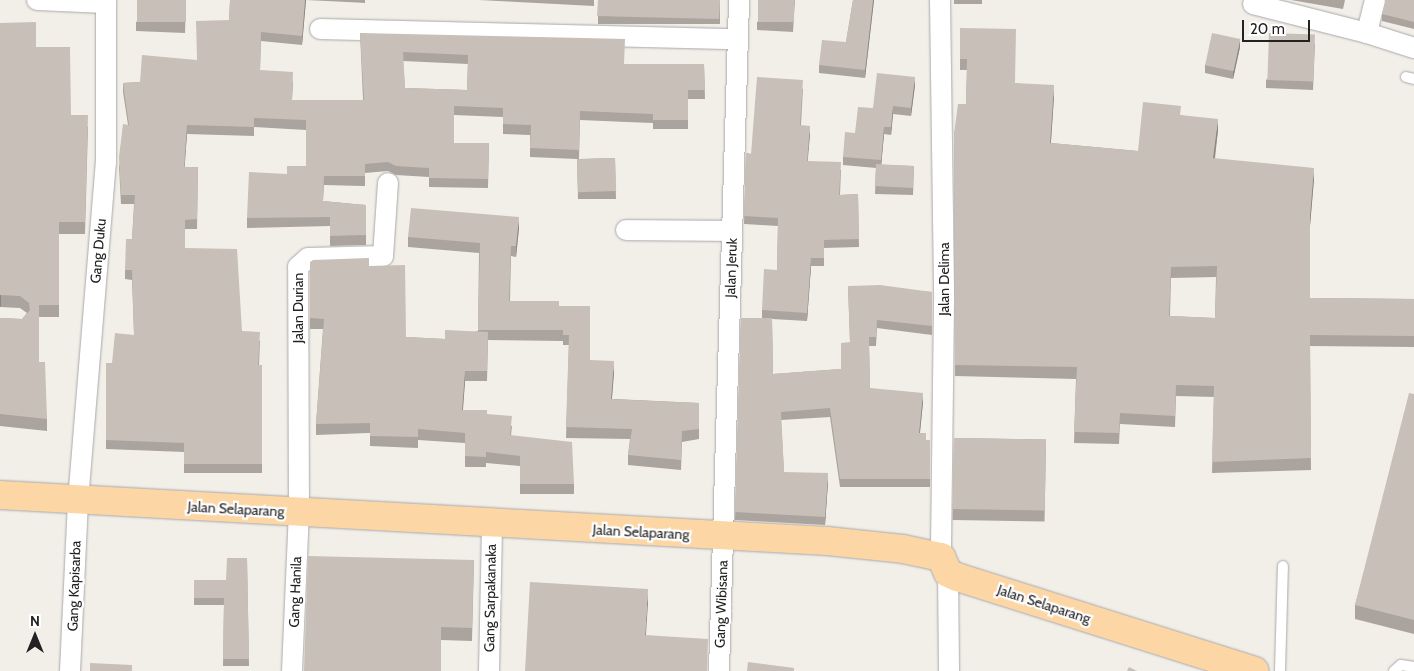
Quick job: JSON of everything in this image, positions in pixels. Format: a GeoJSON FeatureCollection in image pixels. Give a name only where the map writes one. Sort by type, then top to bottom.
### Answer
{"type":"FeatureCollection","features":[{"type":"Feature","properties":{"kind":"main road","name":"Jalan Selaparang"},"geometry":{"type":"LineString","coordinates":[[0,495],[78,501],[865,544],[944,565],[1219,665],[1256,671]]}},
{"type":"Feature","properties":{"kind":"street"},"geometry":{"type":"LineString","coordinates":[[36,0],[106,1]]}},
{"type":"Feature","properties":{"kind":"street","name":"Jalan Jeruk"},"geometry":{"type":"LineString","coordinates":[[724,536],[736,39],[739,0]]}},
{"type":"Feature","properties":{"kind":"street","name":"Jalan Delima"},"geometry":{"type":"LineString","coordinates":[[940,0],[944,304],[944,565],[949,671]]}},
{"type":"Feature","properties":{"kind":"street"},"geometry":{"type":"LineString","coordinates":[[1367,33],[1375,0]]}},
{"type":"Feature","properties":{"kind":"street","name":"Gang Duku"},"geometry":{"type":"LineString","coordinates":[[78,501],[106,163],[106,1]]}},
{"type":"Feature","properties":{"kind":"street"},"geometry":{"type":"LineString","coordinates":[[1253,4],[1367,33],[1414,48]]}},
{"type":"Feature","properties":{"kind":"street"},"geometry":{"type":"LineString","coordinates":[[320,29],[736,39]]}},
{"type":"Feature","properties":{"kind":"street","name":"Jalan Durian"},"geometry":{"type":"LineString","coordinates":[[299,512],[298,267],[308,258],[382,256],[386,250],[388,183]]}},
{"type":"Feature","properties":{"kind":"street"},"geometry":{"type":"LineString","coordinates":[[626,230],[732,231]]}},
{"type":"Feature","properties":{"kind":"street","name":"Gang Kapisarba"},"geometry":{"type":"LineString","coordinates":[[70,671],[78,501]]}},
{"type":"Feature","properties":{"kind":"street","name":"Gang Hanila"},"geometry":{"type":"LineString","coordinates":[[292,671],[299,512]]}},
{"type":"Feature","properties":{"kind":"street","name":"Gang Sarpakanaka"},"geometry":{"type":"LineString","coordinates":[[489,671],[492,524]]}},
{"type":"Feature","properties":{"kind":"street","name":"Gang Wibisana"},"geometry":{"type":"LineString","coordinates":[[719,671],[724,536]]}},
{"type":"Feature","properties":{"kind":"lane"},"geometry":{"type":"LineString","coordinates":[[1280,671],[1282,566]]}},
{"type":"Feature","properties":{"kind":"lane"},"geometry":{"type":"LineString","coordinates":[[1394,671],[1401,665],[1414,667]]}},
{"type":"Feature","properties":{"kind":"building"},"geometry":{"type":"Polygon","coordinates":[[[137,0],[186,0],[186,22],[137,22],[137,0]]]}},
{"type":"Feature","properties":{"kind":"building"},"geometry":{"type":"Polygon","coordinates":[[[230,0],[305,0],[302,36],[261,32],[260,70],[293,72],[292,100],[364,100],[360,33],[625,39],[624,64],[704,64],[705,90],[688,90],[688,120],[653,120],[653,114],[580,111],[579,150],[530,148],[531,125],[503,124],[503,108],[454,106],[454,143],[489,143],[488,179],[429,178],[429,168],[396,166],[388,162],[365,164],[365,176],[324,176],[323,201],[366,205],[366,235],[330,236],[330,217],[247,218],[249,172],[287,174],[287,166],[306,166],[306,120],[254,118],[254,127],[187,125],[184,167],[198,167],[197,219],[185,220],[185,248],[237,249],[242,331],[260,332],[258,365],[262,365],[262,464],[184,464],[184,443],[106,440],[106,363],[112,363],[115,333],[134,335],[132,270],[125,270],[126,239],[132,239],[135,195],[121,195],[119,157],[123,124],[129,125],[123,83],[140,82],[142,55],[197,60],[196,21],[229,20],[230,0]],[[403,52],[405,88],[467,90],[468,55],[403,52]]]}},
{"type":"Feature","properties":{"kind":"building"},"geometry":{"type":"Polygon","coordinates":[[[598,0],[720,0],[719,19],[597,16],[598,0]]]}},
{"type":"Feature","properties":{"kind":"building"},"geometry":{"type":"Polygon","coordinates":[[[758,0],[794,0],[794,22],[758,22],[758,0]]]}},
{"type":"Feature","properties":{"kind":"building"},"geometry":{"type":"Polygon","coordinates":[[[853,0],[873,0],[865,70],[819,65],[822,40],[846,42],[853,0]]]}},
{"type":"Feature","properties":{"kind":"building"},"geometry":{"type":"Polygon","coordinates":[[[1386,0],[1414,0],[1414,22],[1382,14],[1386,0]]]}},
{"type":"Feature","properties":{"kind":"building"},"geometry":{"type":"Polygon","coordinates":[[[36,22],[36,47],[70,47],[71,115],[88,115],[85,222],[59,222],[59,305],[39,305],[39,362],[45,362],[47,419],[0,414],[0,318],[22,319],[30,310],[29,303],[20,296],[0,295],[0,23],[36,22]]]}},
{"type":"Feature","properties":{"kind":"building"},"geometry":{"type":"Polygon","coordinates":[[[960,28],[1016,29],[1015,83],[1054,85],[1050,143],[1138,151],[1143,102],[1181,106],[1180,115],[1218,119],[1213,158],[1314,168],[1310,215],[1310,298],[1414,299],[1414,336],[1310,335],[1311,458],[1212,462],[1214,386],[1176,385],[1175,416],[1120,413],[1119,433],[1074,432],[1077,367],[955,365],[954,133],[958,104],[966,104],[967,59],[960,59],[960,28]],[[1217,266],[1171,267],[1169,316],[1215,318],[1217,266]]]}},
{"type":"Feature","properties":{"kind":"building"},"geometry":{"type":"Polygon","coordinates":[[[1212,33],[1240,39],[1234,71],[1205,65],[1212,33]]]}},
{"type":"Feature","properties":{"kind":"building"},"geometry":{"type":"Polygon","coordinates":[[[1269,33],[1315,35],[1313,82],[1267,80],[1269,33]]]}},
{"type":"Feature","properties":{"kind":"building"},"geometry":{"type":"Polygon","coordinates":[[[877,73],[915,77],[911,108],[893,106],[891,127],[884,127],[881,160],[843,157],[845,132],[855,133],[858,107],[873,108],[877,73]]]}},
{"type":"Feature","properties":{"kind":"building"},"geometry":{"type":"Polygon","coordinates":[[[757,77],[803,80],[800,125],[810,126],[807,161],[841,162],[839,195],[858,194],[859,239],[824,240],[824,258],[811,258],[807,313],[762,310],[764,269],[777,270],[778,218],[744,216],[746,153],[751,154],[757,77]]]}},
{"type":"Feature","properties":{"kind":"building"},"geometry":{"type":"Polygon","coordinates":[[[615,158],[616,191],[578,192],[577,159],[615,158]]]}},
{"type":"Feature","properties":{"kind":"building"},"geometry":{"type":"Polygon","coordinates":[[[876,164],[914,166],[913,188],[875,186],[876,164]]]}},
{"type":"Feature","properties":{"kind":"building"},"geometry":{"type":"Polygon","coordinates":[[[411,208],[519,217],[516,246],[511,246],[509,301],[559,301],[559,306],[590,306],[590,360],[614,361],[611,399],[699,403],[699,429],[682,431],[681,460],[628,455],[632,429],[566,427],[569,335],[563,335],[563,330],[478,330],[480,243],[408,237],[411,208]]]}},
{"type":"Feature","properties":{"kind":"building"},"geometry":{"type":"Polygon","coordinates":[[[369,258],[369,266],[405,265],[406,337],[445,339],[445,330],[488,332],[487,371],[465,371],[462,410],[487,410],[487,414],[512,416],[510,435],[572,442],[574,484],[520,484],[520,456],[486,452],[486,457],[465,456],[465,433],[418,429],[418,437],[370,436],[370,423],[316,424],[324,319],[310,318],[310,262],[313,260],[369,258]]]}},
{"type":"Feature","properties":{"kind":"building"},"geometry":{"type":"Polygon","coordinates":[[[880,285],[932,292],[932,326],[877,320],[876,337],[869,337],[870,388],[923,393],[919,433],[926,433],[926,440],[930,440],[930,479],[840,479],[830,408],[781,412],[784,472],[828,473],[825,517],[735,512],[741,318],[772,318],[773,374],[841,369],[841,343],[850,342],[848,286],[880,285]]]}},
{"type":"Feature","properties":{"kind":"building"},"geometry":{"type":"Polygon","coordinates":[[[1409,393],[1414,394],[1414,620],[1355,605],[1409,393]]]}},
{"type":"Feature","properties":{"kind":"building"},"geometry":{"type":"Polygon","coordinates":[[[954,438],[1046,440],[1045,511],[953,509],[954,438]]]}},
{"type":"Feature","properties":{"kind":"building"},"geometry":{"type":"Polygon","coordinates":[[[308,556],[474,560],[472,628],[441,627],[441,671],[304,671],[308,556]]]}},
{"type":"Feature","properties":{"kind":"building"},"geometry":{"type":"Polygon","coordinates":[[[227,558],[247,558],[249,659],[223,659],[224,598],[194,598],[194,580],[226,580],[227,558]]]}},
{"type":"Feature","properties":{"kind":"building"},"geometry":{"type":"Polygon","coordinates":[[[530,582],[648,589],[645,635],[708,639],[707,671],[525,671],[530,582]]]}},
{"type":"Feature","properties":{"kind":"building"},"geometry":{"type":"Polygon","coordinates":[[[748,662],[794,668],[794,671],[747,671],[748,662]]]}},
{"type":"Feature","properties":{"kind":"building"},"geometry":{"type":"Polygon","coordinates":[[[90,663],[132,665],[132,671],[90,671],[90,663]]]}},
{"type":"Feature","properties":{"kind":"building"},"geometry":{"type":"Polygon","coordinates":[[[1129,667],[1137,671],[1127,671],[1129,667]]]}}]}
